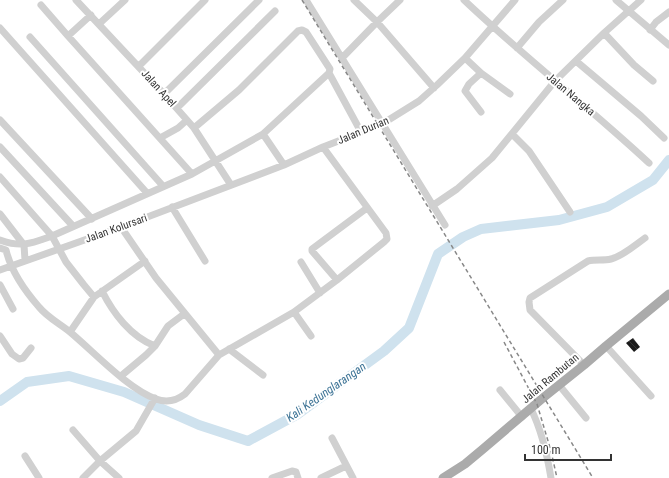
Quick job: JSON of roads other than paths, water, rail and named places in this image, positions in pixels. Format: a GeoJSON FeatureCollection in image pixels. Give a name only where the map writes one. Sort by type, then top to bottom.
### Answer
{"type":"FeatureCollection","features":[{"type":"Feature","properties":{"kind":"main road","name":"Jalan Rambutan"},"geometry":{"type":"LineString","coordinates":[[443,478],[465,464],[669,294]]}},
{"type":"Feature","properties":{"kind":"street","name":"Jalan Apel"},"geometry":{"type":"LineString","coordinates":[[76,0],[100,24],[194,128],[231,185]]}},
{"type":"Feature","properties":{"kind":"street"},"geometry":{"type":"LineString","coordinates":[[100,24],[125,0]]}},
{"type":"Feature","properties":{"kind":"street"},"geometry":{"type":"LineString","coordinates":[[138,66],[204,0]]}},
{"type":"Feature","properties":{"kind":"street"},"geometry":{"type":"LineString","coordinates":[[164,94],[259,0]]}},
{"type":"Feature","properties":{"kind":"street"},"geometry":{"type":"LineString","coordinates":[[306,0],[445,225]]}},
{"type":"Feature","properties":{"kind":"street"},"geometry":{"type":"LineString","coordinates":[[354,0],[376,22],[434,88]]}},
{"type":"Feature","properties":{"kind":"street"},"geometry":{"type":"LineString","coordinates":[[342,58],[376,22],[400,0]]}},
{"type":"Feature","properties":{"kind":"street","name":"Jalan Nangka"},"geometry":{"type":"LineString","coordinates":[[464,0],[492,27],[622,137],[649,163]]}},
{"type":"Feature","properties":{"kind":"street","name":"Jalan Durian"},"geometry":{"type":"LineString","coordinates":[[231,185],[281,161],[323,147],[382,124],[419,101],[465,58],[515,0]]}},
{"type":"Feature","properties":{"kind":"street"},"geometry":{"type":"LineString","coordinates":[[517,48],[539,22],[563,0]]}},
{"type":"Feature","properties":{"kind":"street"},"geometry":{"type":"LineString","coordinates":[[616,0],[669,45]]}},
{"type":"Feature","properties":{"kind":"street"},"geometry":{"type":"LineString","coordinates":[[432,206],[457,189],[492,158],[555,81],[604,33],[641,0]]}},
{"type":"Feature","properties":{"kind":"street"},"geometry":{"type":"LineString","coordinates":[[42,5],[192,174]]}},
{"type":"Feature","properties":{"kind":"street"},"geometry":{"type":"LineString","coordinates":[[177,108],[275,11]]}},
{"type":"Feature","properties":{"kind":"street"},"geometry":{"type":"LineString","coordinates":[[650,30],[656,22],[669,12]]}},
{"type":"Feature","properties":{"kind":"street"},"geometry":{"type":"LineString","coordinates":[[68,36],[90,15]]}},
{"type":"Feature","properties":{"kind":"street"},"geometry":{"type":"LineString","coordinates":[[0,28],[147,193]]}},
{"type":"Feature","properties":{"kind":"street"},"geometry":{"type":"LineString","coordinates":[[194,128],[239,90],[298,30],[302,30],[306,32],[329,66],[329,73],[361,132]]}},
{"type":"Feature","properties":{"kind":"street"},"geometry":{"type":"LineString","coordinates":[[604,33],[634,65],[653,81]]}},
{"type":"Feature","properties":{"kind":"street"},"geometry":{"type":"LineString","coordinates":[[30,37],[163,186]]}},
{"type":"Feature","properties":{"kind":"street"},"geometry":{"type":"LineString","coordinates":[[465,58],[510,94]]}},
{"type":"Feature","properties":{"kind":"street"},"geometry":{"type":"LineString","coordinates":[[576,61],[641,116],[664,138]]}},
{"type":"Feature","properties":{"kind":"street"},"geometry":{"type":"LineString","coordinates":[[0,240],[9,244],[25,247],[55,243],[73,226],[92,219],[163,186],[218,165],[263,134],[329,73]]}},
{"type":"Feature","properties":{"kind":"street"},"geometry":{"type":"LineString","coordinates":[[481,112],[467,96],[465,91],[469,84],[482,73]]}},
{"type":"Feature","properties":{"kind":"street"},"geometry":{"type":"LineString","coordinates":[[0,120],[92,219]]}},
{"type":"Feature","properties":{"kind":"street"},"geometry":{"type":"LineString","coordinates":[[160,138],[178,128],[187,120]]}},
{"type":"Feature","properties":{"kind":"street"},"geometry":{"type":"LineString","coordinates":[[263,134],[281,161]]}},
{"type":"Feature","properties":{"kind":"street"},"geometry":{"type":"LineString","coordinates":[[512,134],[529,151],[570,212]]}},
{"type":"Feature","properties":{"kind":"street"},"geometry":{"type":"LineString","coordinates":[[0,147],[73,226]]}},
{"type":"Feature","properties":{"kind":"street"},"geometry":{"type":"LineString","coordinates":[[4,250],[28,293],[41,309],[129,383],[155,400],[164,401],[178,399],[185,394],[219,355],[294,312],[337,280],[387,239],[386,233],[323,147]]}},
{"type":"Feature","properties":{"kind":"street"},"geometry":{"type":"LineString","coordinates":[[0,177],[55,243],[84,286],[94,297]]}},
{"type":"Feature","properties":{"kind":"street","name":"Jalan Kolursari"},"geometry":{"type":"LineString","coordinates":[[0,270],[25,260],[55,243],[121,227],[231,185]]}},
{"type":"Feature","properties":{"kind":"street"},"geometry":{"type":"LineString","coordinates":[[172,207],[206,261]]}},
{"type":"Feature","properties":{"kind":"street"},"geometry":{"type":"LineString","coordinates":[[337,280],[312,251],[312,249],[367,208]]}},
{"type":"Feature","properties":{"kind":"street"},"geometry":{"type":"LineString","coordinates":[[0,214],[25,247],[25,260]]}},
{"type":"Feature","properties":{"kind":"street"},"geometry":{"type":"LineString","coordinates":[[121,227],[156,278],[219,355]]}},
{"type":"Feature","properties":{"kind":"street"},"geometry":{"type":"LineString","coordinates":[[584,366],[530,310],[530,298],[588,261],[612,259],[623,254],[644,238]]}},
{"type":"Feature","properties":{"kind":"street"},"geometry":{"type":"LineString","coordinates":[[70,332],[94,297],[145,261]]}},
{"type":"Feature","properties":{"kind":"street"},"geometry":{"type":"LineString","coordinates":[[301,262],[320,292]]}},
{"type":"Feature","properties":{"kind":"street"},"geometry":{"type":"LineString","coordinates":[[0,285],[13,309]]}},
{"type":"Feature","properties":{"kind":"street"},"geometry":{"type":"LineString","coordinates":[[102,291],[120,319],[141,338],[155,346]]}},
{"type":"Feature","properties":{"kind":"street"},"geometry":{"type":"LineString","coordinates":[[294,312],[311,336]]}},
{"type":"Feature","properties":{"kind":"street"},"geometry":{"type":"LineString","coordinates":[[121,376],[155,346],[168,326],[184,314]]}},
{"type":"Feature","properties":{"kind":"street"},"geometry":{"type":"LineString","coordinates":[[1,340],[12,354],[19,359],[23,358],[31,348]]}},
{"type":"Feature","properties":{"kind":"street"},"geometry":{"type":"LineString","coordinates":[[606,346],[651,396]]}},
{"type":"Feature","properties":{"kind":"street"},"geometry":{"type":"LineString","coordinates":[[229,350],[263,375]]}},
{"type":"Feature","properties":{"kind":"street"},"geometry":{"type":"LineString","coordinates":[[559,385],[586,418]]}},
{"type":"Feature","properties":{"kind":"street"},"geometry":{"type":"LineString","coordinates":[[500,390],[522,417]]}},
{"type":"Feature","properties":{"kind":"street"},"geometry":{"type":"LineString","coordinates":[[83,478],[100,461],[136,431],[155,400]]}},
{"type":"Feature","properties":{"kind":"street"},"geometry":{"type":"LineString","coordinates":[[531,409],[543,438],[551,478]]}},
{"type":"Feature","properties":{"kind":"street"},"geometry":{"type":"LineString","coordinates":[[73,430],[100,461],[119,478]]}},
{"type":"Feature","properties":{"kind":"street"},"geometry":{"type":"LineString","coordinates":[[332,438],[353,478]]}},
{"type":"Feature","properties":{"kind":"street"},"geometry":{"type":"LineString","coordinates":[[25,456],[39,478]]}},
{"type":"Feature","properties":{"kind":"street"},"geometry":{"type":"LineString","coordinates":[[321,478],[346,466]]}},
{"type":"Feature","properties":{"kind":"street"},"geometry":{"type":"LineString","coordinates":[[272,478],[292,471],[296,472],[298,478]]}},
{"type":"Feature","properties":{"kind":"waterway","name":"Kali Kedunglarangan"},"geometry":{"type":"LineString","coordinates":[[0,401],[27,382],[69,376],[124,392],[199,425],[248,441],[298,414],[384,351],[409,328],[438,254],[463,237],[481,229],[559,220],[607,207],[653,180],[669,160]]}},
{"type":"Feature","properties":{"kind":"railway"},"geometry":{"type":"LineString","coordinates":[[302,0],[593,478]]}},
{"type":"Feature","properties":{"kind":"railway"},"geometry":{"type":"LineString","coordinates":[[504,342],[537,404],[551,451],[557,478]]}}]}
